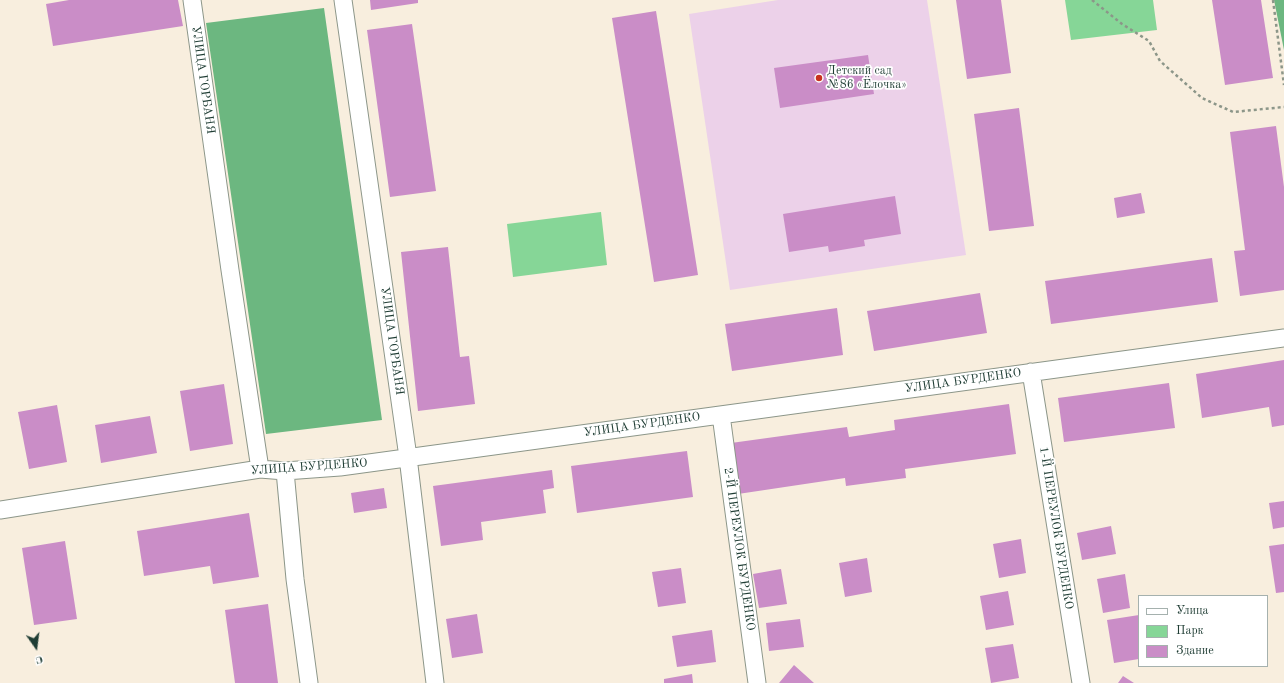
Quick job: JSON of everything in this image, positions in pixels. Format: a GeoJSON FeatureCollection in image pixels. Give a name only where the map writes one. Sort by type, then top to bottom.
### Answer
{"type":"FeatureCollection","features":[{"type":"Feature","properties":{"kind":"street","name":"УЛИЦА ГОРБАНЯ"},"geometry":{"type":"LineString","coordinates":[[192,0],[231,278],[260,470]]}},
{"type":"Feature","properties":{"kind":"street","name":"УЛИЦА ГОРБАНЯ"},"geometry":{"type":"LineString","coordinates":[[343,0],[408,457],[435,683]]}},
{"type":"Feature","properties":{"kind":"street","name":"УЛИЦА БУРДЕНКО"},"geometry":{"type":"LineString","coordinates":[[0,510],[260,470],[285,471],[340,467],[1284,338]]}},
{"type":"Feature","properties":{"kind":"street","name":"1-Й ПЕРЕУЛОК БУРДЕНКО"},"geometry":{"type":"LineString","coordinates":[[1031,372],[1081,683]]}},
{"type":"Feature","properties":{"kind":"street","name":"2-Й ПЕРЕУЛОК БУРДЕНКО"},"geometry":{"type":"LineString","coordinates":[[721,415],[757,683]]}},
{"type":"Feature","properties":{"kind":"street"},"geometry":{"type":"LineString","coordinates":[[285,471],[295,578],[309,683]]}},
{"type":"Feature","properties":{"kind":"path"},"geometry":{"type":"LineString","coordinates":[[1092,0],[1122,24],[1149,41],[1160,61],[1202,98],[1233,112],[1284,107]]}},
{"type":"Feature","properties":{"kind":"path"},"geometry":{"type":"LineString","coordinates":[[1273,0],[1284,85]]}},
{"type":"Feature","properties":{"kind":"shaded area"},"geometry":{"type":"Polygon","coordinates":[[[778,0],[927,0],[966,255],[730,290],[689,14],[778,0]]]}},
{"type":"Feature","properties":{"kind":"green space"},"geometry":{"type":"Polygon","coordinates":[[[1065,0],[1153,0],[1157,30],[1071,40],[1065,0]]]}},
{"type":"Feature","properties":{"kind":"green space"},"geometry":{"type":"Polygon","coordinates":[[[1274,0],[1284,0],[1284,50],[1274,0]]]}},
{"type":"Feature","properties":{"kind":"green space"},"geometry":{"type":"Polygon","coordinates":[[[324,8],[382,420],[266,434],[206,23],[324,8]]]}},
{"type":"Feature","properties":{"kind":"green space"},"geometry":{"type":"Polygon","coordinates":[[[601,212],[607,265],[513,277],[507,224],[601,212]]]}},
{"type":"Feature","properties":{"kind":"building"},"geometry":{"type":"Polygon","coordinates":[[[69,0],[178,0],[183,26],[53,46],[46,4],[69,0]]]}},
{"type":"Feature","properties":{"kind":"building"},"geometry":{"type":"Polygon","coordinates":[[[370,0],[418,0],[418,3],[371,10],[370,0]]]}},
{"type":"Feature","properties":{"kind":"building"},"geometry":{"type":"Polygon","coordinates":[[[956,0],[1001,0],[1011,73],[967,79],[956,0]]]}},
{"type":"Feature","properties":{"kind":"building"},"geometry":{"type":"Polygon","coordinates":[[[1212,0],[1261,0],[1273,78],[1225,85],[1212,0]]]}},
{"type":"Feature","properties":{"kind":"building"},"geometry":{"type":"Polygon","coordinates":[[[656,11],[698,275],[654,282],[612,18],[656,11]]]}},
{"type":"Feature","properties":{"kind":"building"},"geometry":{"type":"Polygon","coordinates":[[[412,24],[436,191],[390,197],[367,30],[412,24]]]}},
{"type":"Feature","properties":{"kind":"building"},"geometry":{"type":"Polygon","coordinates":[[[868,55],[874,94],[780,108],[774,68],[868,55]]]}},
{"type":"Feature","properties":{"kind":"building"},"geometry":{"type":"Polygon","coordinates":[[[1019,108],[1034,226],[989,231],[974,114],[1019,108]]]}},
{"type":"Feature","properties":{"kind":"building"},"geometry":{"type":"Polygon","coordinates":[[[1276,126],[1284,187],[1284,290],[1240,296],[1234,251],[1245,250],[1230,132],[1276,126]]]}},
{"type":"Feature","properties":{"kind":"building"},"geometry":{"type":"Polygon","coordinates":[[[1141,193],[1145,213],[1117,218],[1114,198],[1141,193]]]}},
{"type":"Feature","properties":{"kind":"building"},"geometry":{"type":"Polygon","coordinates":[[[895,196],[901,234],[864,240],[865,246],[829,252],[828,246],[789,252],[783,214],[895,196]]]}},
{"type":"Feature","properties":{"kind":"building"},"geometry":{"type":"Polygon","coordinates":[[[448,247],[460,357],[469,356],[475,404],[418,411],[401,252],[448,247]]]}},
{"type":"Feature","properties":{"kind":"building"},"geometry":{"type":"Polygon","coordinates":[[[1212,258],[1218,302],[1051,324],[1045,281],[1212,258]]]}},
{"type":"Feature","properties":{"kind":"building"},"geometry":{"type":"Polygon","coordinates":[[[980,293],[987,333],[874,351],[867,311],[980,293]]]}},
{"type":"Feature","properties":{"kind":"building"},"geometry":{"type":"Polygon","coordinates":[[[837,308],[843,355],[732,371],[725,324],[837,308]]]}},
{"type":"Feature","properties":{"kind":"building"},"geometry":{"type":"Polygon","coordinates":[[[1284,360],[1284,425],[1272,427],[1269,407],[1202,418],[1196,374],[1284,360]]]}},
{"type":"Feature","properties":{"kind":"building"},"geometry":{"type":"Polygon","coordinates":[[[1169,383],[1175,428],[1064,442],[1058,398],[1169,383]]]}},
{"type":"Feature","properties":{"kind":"building"},"geometry":{"type":"Polygon","coordinates":[[[224,384],[233,444],[190,451],[180,391],[224,384]]]}},
{"type":"Feature","properties":{"kind":"building"},"geometry":{"type":"Polygon","coordinates":[[[1009,404],[1016,454],[905,469],[906,478],[846,486],[845,478],[738,494],[731,443],[847,427],[849,437],[895,430],[894,420],[1009,404]]]}},
{"type":"Feature","properties":{"kind":"building"},"geometry":{"type":"Polygon","coordinates":[[[57,405],[67,462],[29,469],[18,412],[57,405]]]}},
{"type":"Feature","properties":{"kind":"building"},"geometry":{"type":"Polygon","coordinates":[[[150,416],[157,453],[101,463],[95,425],[150,416]]]}},
{"type":"Feature","properties":{"kind":"building"},"geometry":{"type":"Polygon","coordinates":[[[687,451],[693,497],[577,513],[571,466],[687,451]]]}},
{"type":"Feature","properties":{"kind":"building"},"geometry":{"type":"Polygon","coordinates":[[[552,470],[554,488],[543,490],[546,513],[481,522],[483,540],[441,546],[433,486],[552,470]]]}},
{"type":"Feature","properties":{"kind":"building"},"geometry":{"type":"Polygon","coordinates":[[[384,488],[387,508],[354,513],[351,493],[384,488]]]}},
{"type":"Feature","properties":{"kind":"building"},"geometry":{"type":"Polygon","coordinates":[[[1284,501],[1284,527],[1273,529],[1269,503],[1284,501]]]}},
{"type":"Feature","properties":{"kind":"building"},"geometry":{"type":"Polygon","coordinates":[[[249,513],[259,577],[213,584],[210,566],[144,576],[137,531],[249,513]]]}},
{"type":"Feature","properties":{"kind":"building"},"geometry":{"type":"Polygon","coordinates":[[[1111,526],[1116,554],[1082,560],[1077,533],[1111,526]]]}},
{"type":"Feature","properties":{"kind":"building"},"geometry":{"type":"Polygon","coordinates":[[[1021,539],[1026,573],[999,578],[993,544],[1021,539]]]}},
{"type":"Feature","properties":{"kind":"building"},"geometry":{"type":"Polygon","coordinates":[[[65,541],[77,619],[34,625],[22,548],[65,541]]]}},
{"type":"Feature","properties":{"kind":"building"},"geometry":{"type":"Polygon","coordinates":[[[1284,544],[1284,592],[1276,593],[1269,546],[1284,544]]]}},
{"type":"Feature","properties":{"kind":"building"},"geometry":{"type":"Polygon","coordinates":[[[867,558],[872,592],[845,597],[839,563],[867,558]]]}},
{"type":"Feature","properties":{"kind":"building"},"geometry":{"type":"Polygon","coordinates":[[[681,568],[686,603],[658,607],[652,572],[681,568]]]}},
{"type":"Feature","properties":{"kind":"building"},"geometry":{"type":"Polygon","coordinates":[[[781,569],[787,604],[759,608],[753,574],[781,569]]]}},
{"type":"Feature","properties":{"kind":"building"},"geometry":{"type":"Polygon","coordinates":[[[1125,574],[1130,608],[1103,613],[1097,579],[1125,574]]]}},
{"type":"Feature","properties":{"kind":"building"},"geometry":{"type":"Polygon","coordinates":[[[1008,591],[1014,625],[986,630],[980,596],[1008,591]]]}},
{"type":"Feature","properties":{"kind":"building"},"geometry":{"type":"Polygon","coordinates":[[[268,604],[278,683],[235,683],[225,610],[268,604]]]}},
{"type":"Feature","properties":{"kind":"building"},"geometry":{"type":"Polygon","coordinates":[[[477,614],[483,653],[452,658],[446,619],[477,614]]]}},
{"type":"Feature","properties":{"kind":"building"},"geometry":{"type":"Polygon","coordinates":[[[1138,615],[1138,659],[1114,663],[1107,620],[1138,615]]]}},
{"type":"Feature","properties":{"kind":"building"},"geometry":{"type":"Polygon","coordinates":[[[800,619],[804,647],[769,651],[766,623],[800,619]]]}},
{"type":"Feature","properties":{"kind":"building"},"geometry":{"type":"Polygon","coordinates":[[[712,630],[716,662],[677,667],[672,636],[712,630]]]}},
{"type":"Feature","properties":{"kind":"building"},"geometry":{"type":"Polygon","coordinates":[[[1013,644],[1019,678],[991,683],[985,648],[1013,644]]]}},
{"type":"Feature","properties":{"kind":"building"},"geometry":{"type":"Polygon","coordinates":[[[794,665],[814,683],[779,683],[794,665]]]}},
{"type":"Feature","properties":{"kind":"building"},"geometry":{"type":"Polygon","coordinates":[[[692,674],[693,683],[664,683],[664,679],[692,674]]]}},
{"type":"Feature","properties":{"kind":"building"},"geometry":{"type":"Polygon","coordinates":[[[1123,676],[1134,683],[1118,683],[1123,676]]]}},
{"type":"Feature","properties":{"kind":"place","name":"Детский сад №86 «Ёлочка»"},"geometry":{"type":"Point","coordinates":[819,78]}}]}
